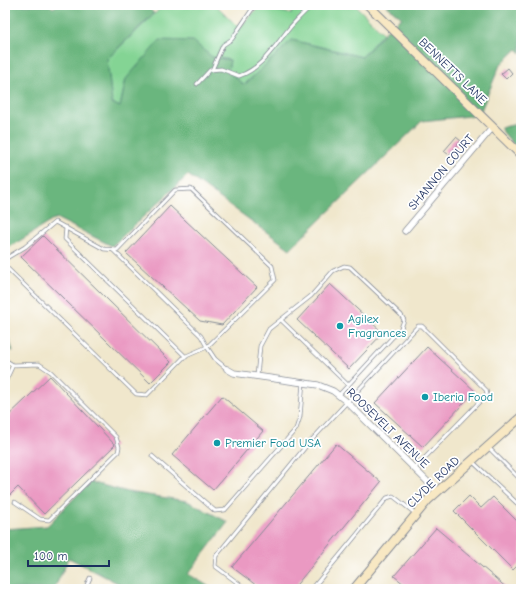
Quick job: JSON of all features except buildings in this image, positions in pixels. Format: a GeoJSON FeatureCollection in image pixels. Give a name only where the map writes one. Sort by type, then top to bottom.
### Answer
{"type":"FeatureCollection","features":[{"type":"Feature","properties":{"kind":"street","name":"BENNETTS LANE"},"geometry":{"type":"LineString","coordinates":[[368,5],[521,155]]}},
{"type":"Feature","properties":{"kind":"street","name":"SHANNON COURT"},"geometry":{"type":"LineString","coordinates":[[405,231],[493,127]]}},
{"type":"Feature","properties":{"kind":"street","name":"ROOSEVELT AVENUE"},"geometry":{"type":"LineString","coordinates":[[227,369],[234,374],[303,382],[318,385],[333,391],[346,401],[437,491]]}},
{"type":"Feature","properties":{"kind":"street","name":"CLYDE ROAD"},"geometry":{"type":"LineString","coordinates":[[354,589],[437,491],[521,417]]}},
{"type":"Feature","properties":{"kind":"lane"},"geometry":{"type":"LineString","coordinates":[[197,84],[212,70],[223,45],[232,38],[255,5]]}},
{"type":"Feature","properties":{"kind":"lane"},"geometry":{"type":"LineString","coordinates":[[212,70],[221,69],[239,76],[252,69],[276,47],[288,30],[312,5]]}},
{"type":"Feature","properties":{"kind":"lane"},"geometry":{"type":"LineString","coordinates":[[5,259],[25,247],[55,222],[104,249],[117,250],[175,190],[192,189],[272,266],[275,280],[207,347],[186,357],[147,395],[136,394],[5,266]]}},
{"type":"Feature","properties":{"kind":"lane"},"geometry":{"type":"LineString","coordinates":[[66,227],[65,239],[186,357]]}},
{"type":"Feature","properties":{"kind":"lane"},"geometry":{"type":"LineString","coordinates":[[113,250],[201,336],[215,359],[227,369]]}},
{"type":"Feature","properties":{"kind":"lane"},"geometry":{"type":"LineString","coordinates":[[257,376],[260,346],[263,337],[269,329],[311,296],[333,271],[344,266],[350,267],[401,315],[404,320],[401,328],[338,396]]}},
{"type":"Feature","properties":{"kind":"lane"},"geometry":{"type":"LineString","coordinates":[[281,320],[348,385]]}},
{"type":"Feature","properties":{"kind":"lane"},"geometry":{"type":"LineString","coordinates":[[246,589],[215,566],[216,556],[307,444],[418,326],[422,326],[486,390],[487,394],[414,469]]}},
{"type":"Feature","properties":{"kind":"lane"},"geometry":{"type":"LineString","coordinates":[[5,360],[13,365],[39,364],[51,372],[116,437],[119,447],[118,452],[50,520],[40,520],[15,502]]}},
{"type":"Feature","properties":{"kind":"lane"},"geometry":{"type":"LineString","coordinates":[[5,382],[13,365]]}},
{"type":"Feature","properties":{"kind":"lane"},"geometry":{"type":"LineString","coordinates":[[152,456],[214,511],[225,510],[296,429],[300,417],[303,382]]}},
{"type":"Feature","properties":{"kind":"lane"},"geometry":{"type":"LineString","coordinates":[[488,447],[521,480]]}},
{"type":"Feature","properties":{"kind":"lane"},"geometry":{"type":"LineString","coordinates":[[471,461],[521,507]]}},
{"type":"Feature","properties":{"kind":"lane"},"geometry":{"type":"LineString","coordinates":[[312,589],[387,498],[393,496],[416,514]]}},
{"type":"Feature","properties":{"kind":"lane"},"geometry":{"type":"LineString","coordinates":[[84,589],[90,578]]}},
{"type":"Feature","properties":{"kind":"green space"},"geometry":{"type":"Polygon","coordinates":[[[5,5],[50,5],[53,8],[57,5],[145,5],[154,13],[107,59],[112,103],[120,107],[126,79],[160,40],[193,41],[212,57],[230,60],[228,71],[244,85],[292,40],[362,57],[390,27],[402,18],[386,5],[521,5],[521,53],[517,49],[500,65],[479,115],[422,121],[290,249],[188,175],[112,246],[56,218],[5,250],[5,5]]]}},
{"type":"Feature","properties":{"kind":"green space"},"geometry":{"type":"Polygon","coordinates":[[[164,5],[216,5],[239,28],[259,7],[259,5],[279,5],[275,10],[291,14],[294,5],[355,5],[383,33],[362,57],[292,40],[244,85],[228,71],[230,60],[212,57],[193,41],[126,79],[120,107],[112,103],[107,59],[164,5]]]}},
{"type":"Feature","properties":{"kind":"green space"},"geometry":{"type":"Polygon","coordinates":[[[521,123],[521,154],[500,128],[521,123]]]}},
{"type":"Feature","properties":{"kind":"green space"},"geometry":{"type":"Polygon","coordinates":[[[5,328],[13,351],[5,349],[5,328]]]}},
{"type":"Feature","properties":{"kind":"green space"},"geometry":{"type":"Polygon","coordinates":[[[90,482],[128,492],[187,501],[228,522],[188,574],[213,589],[129,589],[69,558],[54,589],[5,589],[5,529],[47,526],[90,482]]]}},
{"type":"Feature","properties":{"kind":"place","name":"Agilex Fragrances"},"geometry":{"type":"Point","coordinates":[340,326]}},
{"type":"Feature","properties":{"kind":"place","name":"Iberia Food"},"geometry":{"type":"Point","coordinates":[425,397]}},
{"type":"Feature","properties":{"kind":"place","name":"Premier Food USA"},"geometry":{"type":"Point","coordinates":[217,443]}}]}
